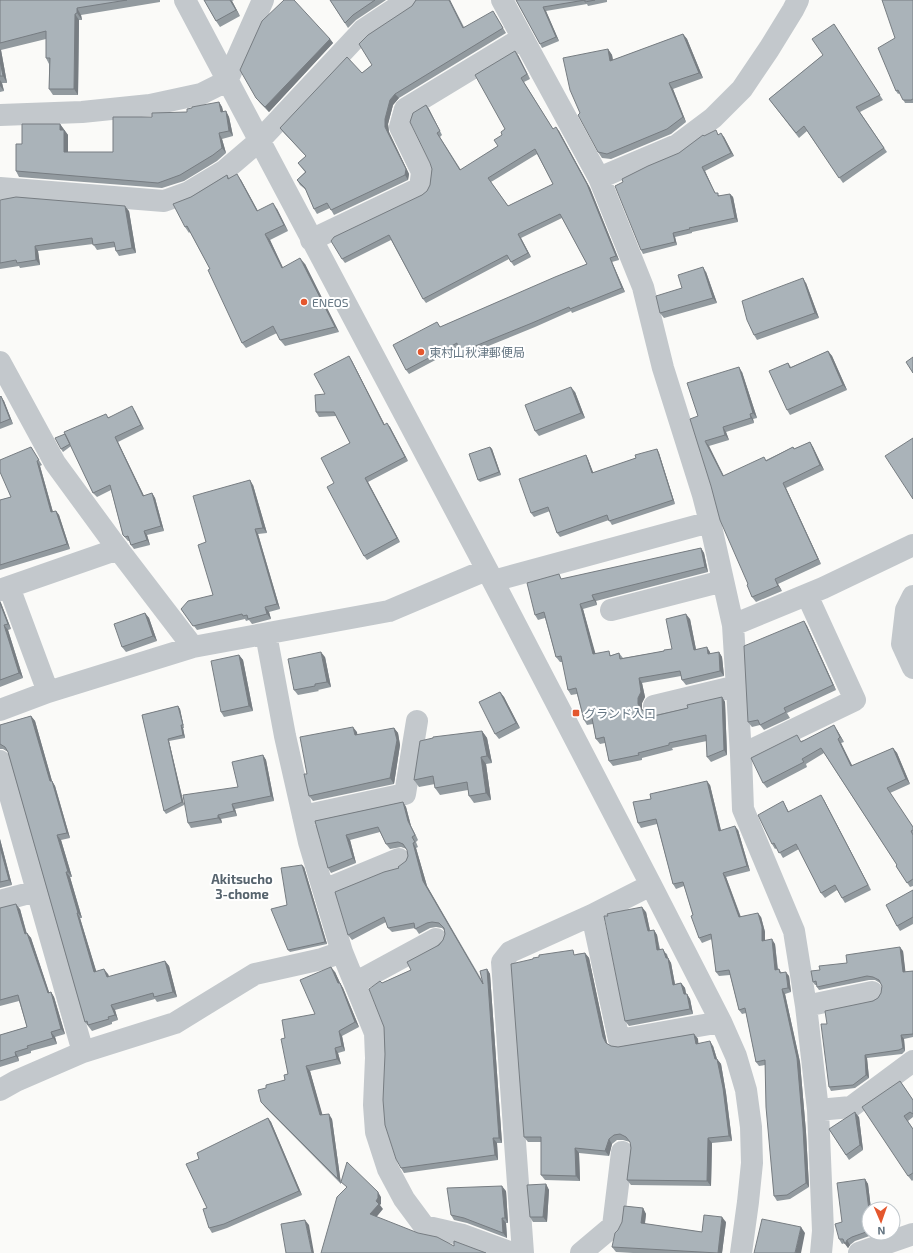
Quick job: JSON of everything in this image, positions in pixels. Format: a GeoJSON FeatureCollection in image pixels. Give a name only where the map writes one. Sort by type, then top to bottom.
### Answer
{"type":"FeatureCollection","features":[{"type":"Feature","properties":{"kind":"street"},"geometry":{"type":"LineString","coordinates":[[184,0],[489,576],[721,1022],[736,1056],[746,1090],[751,1126],[752,1163],[740,1253]]}},
{"type":"Feature","properties":{"kind":"street"},"geometry":{"type":"LineString","coordinates":[[0,116],[82,112],[150,105],[201,94],[227,82],[263,0]]}},
{"type":"Feature","properties":{"kind":"street"},"geometry":{"type":"LineString","coordinates":[[0,188],[164,201],[189,192],[224,171],[259,141],[363,30],[408,0]]}},
{"type":"Feature","properties":{"kind":"street"},"geometry":{"type":"LineString","coordinates":[[502,0],[599,178],[643,287],[663,368],[710,522],[733,625],[743,809],[794,931],[806,1006],[818,1110],[823,1230],[822,1253]]}},
{"type":"Feature","properties":{"kind":"street"},"geometry":{"type":"LineString","coordinates":[[599,178],[677,145],[713,118],[742,89],[769,49],[798,0]]}},
{"type":"Feature","properties":{"kind":"street"},"geometry":{"type":"LineString","coordinates":[[311,240],[420,188],[422,172],[400,127],[405,109],[522,38]]}},
{"type":"Feature","properties":{"kind":"street"},"geometry":{"type":"LineString","coordinates":[[0,362],[55,463],[193,648]]}},
{"type":"Feature","properties":{"kind":"street"},"geometry":{"type":"LineString","coordinates":[[0,710],[48,692],[193,648],[389,611],[489,576],[710,522]]}},
{"type":"Feature","properties":{"kind":"street"},"geometry":{"type":"LineString","coordinates":[[733,625],[823,588],[913,545]]}},
{"type":"Feature","properties":{"kind":"street"},"geometry":{"type":"LineString","coordinates":[[48,692],[4,589],[118,549]]}},
{"type":"Feature","properties":{"kind":"street"},"geometry":{"type":"LineString","coordinates":[[610,610],[724,581]]}},
{"type":"Feature","properties":{"kind":"street"},"geometry":{"type":"LineString","coordinates":[[741,755],[855,700],[807,595]]}},
{"type":"Feature","properties":{"kind":"street"},"geometry":{"type":"LineString","coordinates":[[913,596],[906,610],[902,644],[913,668]]}},
{"type":"Feature","properties":{"kind":"street"},"geometry":{"type":"LineString","coordinates":[[266,634],[285,736],[309,842],[342,952],[375,1033],[376,1058],[374,1105],[376,1132],[388,1169],[404,1199],[424,1226],[463,1235],[512,1253]]}},
{"type":"Feature","properties":{"kind":"street"},"geometry":{"type":"LineString","coordinates":[[654,706],[737,686]]}},
{"type":"Feature","properties":{"kind":"street"},"geometry":{"type":"LineString","coordinates":[[303,816],[405,794],[417,721]]}},
{"type":"Feature","properties":{"kind":"street"},"geometry":{"type":"LineString","coordinates":[[0,761],[5,797],[37,891],[83,1052]]}},
{"type":"Feature","properties":{"kind":"street"},"geometry":{"type":"LineString","coordinates":[[324,890],[399,859]]}},
{"type":"Feature","properties":{"kind":"street"},"geometry":{"type":"LineString","coordinates":[[523,1253],[502,962],[510,952],[592,915],[651,885]]}},
{"type":"Feature","properties":{"kind":"street"},"geometry":{"type":"LineString","coordinates":[[0,901],[37,891]]}},
{"type":"Feature","properties":{"kind":"street"},"geometry":{"type":"LineString","coordinates":[[592,915],[619,1040],[721,1022]]}},
{"type":"Feature","properties":{"kind":"street"},"geometry":{"type":"LineString","coordinates":[[355,983],[436,939]]}},
{"type":"Feature","properties":{"kind":"street"},"geometry":{"type":"LineString","coordinates":[[0,1090],[16,1081],[83,1052],[175,1023],[255,974],[322,959],[342,952]]}},
{"type":"Feature","properties":{"kind":"street"},"geometry":{"type":"LineString","coordinates":[[806,1006],[872,992]]}},
{"type":"Feature","properties":{"kind":"street"},"geometry":{"type":"LineString","coordinates":[[818,1110],[851,1107],[913,1061]]}},
{"type":"Feature","properties":{"kind":"street"},"geometry":{"type":"LineString","coordinates":[[581,1253],[613,1226],[622,1152]]}},
{"type":"Feature","properties":{"kind":"street"},"geometry":{"type":"LineString","coordinates":[[859,1253],[913,1234]]}},
{"type":"Feature","properties":{"kind":"building"},"geometry":{"type":"Polygon","coordinates":[[[0,0],[127,0],[77,8],[77,13],[75,14],[74,89],[49,89],[50,58],[46,58],[46,31],[0,43],[0,0]]]}},
{"type":"Feature","properties":{"kind":"building"},"geometry":{"type":"Polygon","coordinates":[[[204,0],[230,0],[236,10],[216,21],[204,0]]]}},
{"type":"Feature","properties":{"kind":"building"},"geometry":{"type":"Polygon","coordinates":[[[284,0],[294,0],[330,39],[265,107],[256,98],[240,70],[262,21],[284,0]]]}},
{"type":"Feature","properties":{"kind":"building"},"geometry":{"type":"Polygon","coordinates":[[[330,0],[375,0],[353,15],[345,23],[330,0]]]}},
{"type":"Feature","properties":{"kind":"building"},"geometry":{"type":"Polygon","coordinates":[[[416,0],[449,0],[463,28],[493,11],[503,28],[395,94],[390,100],[385,119],[385,127],[406,169],[405,175],[331,210],[327,203],[314,209],[305,188],[297,180],[306,172],[298,163],[306,156],[280,128],[347,57],[362,73],[372,65],[359,44],[368,35],[412,6],[416,0]]]}},
{"type":"Feature","properties":{"kind":"building"},"geometry":{"type":"Polygon","coordinates":[[[516,0],[585,0],[543,7],[556,37],[540,44],[516,0]]]}},
{"type":"Feature","properties":{"kind":"building"},"geometry":{"type":"Polygon","coordinates":[[[882,0],[913,0],[913,99],[911,100],[903,100],[898,90],[896,91],[878,48],[895,38],[882,0]]]}},
{"type":"Feature","properties":{"kind":"building"},"geometry":{"type":"Polygon","coordinates":[[[834,24],[880,95],[856,107],[884,148],[839,178],[804,126],[796,133],[769,99],[823,55],[812,39],[834,24]]]}},
{"type":"Feature","properties":{"kind":"building"},"geometry":{"type":"Polygon","coordinates":[[[683,34],[699,73],[669,83],[683,117],[667,129],[607,154],[598,152],[578,115],[580,113],[570,90],[563,58],[608,49],[610,61],[683,34]]]}},
{"type":"Feature","properties":{"kind":"building"},"geometry":{"type":"Polygon","coordinates":[[[515,51],[527,74],[521,78],[553,129],[556,127],[587,184],[616,256],[610,258],[622,288],[570,309],[569,307],[458,353],[457,343],[406,370],[393,345],[437,322],[440,327],[587,264],[560,214],[518,234],[528,253],[511,262],[507,255],[423,299],[389,235],[342,259],[331,241],[334,237],[422,195],[427,191],[430,185],[432,169],[410,122],[413,113],[426,105],[440,131],[437,133],[460,170],[498,146],[494,140],[502,135],[501,132],[505,129],[475,75],[515,51]],[[535,149],[488,178],[508,206],[553,184],[535,149]]]}},
{"type":"Feature","properties":{"kind":"building"},"geometry":{"type":"Polygon","coordinates":[[[0,61],[3,76],[0,76],[0,61]]]}},
{"type":"Feature","properties":{"kind":"building"},"geometry":{"type":"Polygon","coordinates":[[[219,102],[221,112],[226,111],[229,131],[219,133],[222,148],[180,175],[158,183],[16,171],[16,144],[22,144],[22,124],[60,124],[60,130],[64,130],[64,152],[113,152],[113,117],[152,117],[152,113],[187,112],[187,109],[192,107],[219,102]]]}},
{"type":"Feature","properties":{"kind":"building"},"geometry":{"type":"Polygon","coordinates":[[[716,130],[718,135],[721,133],[731,153],[702,167],[715,193],[718,193],[718,196],[730,194],[735,218],[673,233],[675,242],[641,250],[615,186],[623,182],[622,179],[679,153],[703,135],[704,136],[716,130]]]}},
{"type":"Feature","properties":{"kind":"building"},"geometry":{"type":"Polygon","coordinates":[[[237,174],[257,211],[273,203],[284,225],[265,234],[282,268],[300,258],[335,327],[280,340],[273,326],[242,343],[208,270],[210,269],[187,226],[185,227],[173,204],[191,197],[227,175],[228,179],[237,174]]]}},
{"type":"Feature","properties":{"kind":"building"},"geometry":{"type":"Polygon","coordinates":[[[16,197],[125,206],[132,248],[116,251],[114,242],[93,245],[92,238],[35,246],[36,260],[17,263],[16,260],[0,263],[0,200],[16,197]]]}},
{"type":"Feature","properties":{"kind":"building"},"geometry":{"type":"Polygon","coordinates":[[[703,267],[713,298],[660,313],[656,296],[682,288],[678,275],[703,267]]]}},
{"type":"Feature","properties":{"kind":"building"},"geometry":{"type":"Polygon","coordinates":[[[803,278],[815,313],[754,335],[747,320],[742,301],[803,278]]]}},
{"type":"Feature","properties":{"kind":"building"},"geometry":{"type":"Polygon","coordinates":[[[828,351],[843,385],[787,410],[769,371],[788,363],[790,368],[828,351]]]}},
{"type":"Feature","properties":{"kind":"building"},"geometry":{"type":"Polygon","coordinates":[[[349,356],[384,425],[387,423],[405,457],[365,478],[397,538],[364,556],[327,487],[334,483],[321,458],[350,443],[334,412],[316,412],[315,395],[325,394],[314,374],[349,356]]]}},
{"type":"Feature","properties":{"kind":"building"},"geometry":{"type":"Polygon","coordinates":[[[913,357],[913,373],[906,362],[913,357]]]}},
{"type":"Feature","properties":{"kind":"building"},"geometry":{"type":"Polygon","coordinates":[[[739,367],[753,413],[750,414],[751,418],[723,427],[725,435],[705,441],[723,476],[764,457],[766,461],[793,447],[794,449],[810,442],[820,465],[783,483],[818,559],[775,579],[778,586],[752,597],[747,585],[748,584],[720,520],[690,419],[698,416],[687,383],[739,367]]]}},
{"type":"Feature","properties":{"kind":"building"},"geometry":{"type":"Polygon","coordinates":[[[571,387],[581,413],[535,431],[525,405],[571,387]]]}},
{"type":"Feature","properties":{"kind":"building"},"geometry":{"type":"Polygon","coordinates":[[[1,396],[10,419],[0,423],[0,397],[1,396]]]}},
{"type":"Feature","properties":{"kind":"building"},"geometry":{"type":"Polygon","coordinates":[[[132,406],[141,425],[115,437],[143,496],[152,493],[161,526],[144,531],[147,540],[131,545],[128,536],[125,537],[123,535],[110,485],[93,493],[64,432],[106,414],[108,418],[132,406]]]}},
{"type":"Feature","properties":{"kind":"building"},"geometry":{"type":"Polygon","coordinates":[[[65,434],[70,444],[61,449],[55,438],[65,434]]]}},
{"type":"Feature","properties":{"kind":"building"},"geometry":{"type":"Polygon","coordinates":[[[913,438],[913,499],[885,456],[913,438]]]}},
{"type":"Feature","properties":{"kind":"building"},"geometry":{"type":"Polygon","coordinates":[[[31,447],[39,460],[37,461],[51,512],[56,511],[67,544],[0,565],[0,500],[11,497],[0,472],[0,460],[31,447]]]}},
{"type":"Feature","properties":{"kind":"building"},"geometry":{"type":"Polygon","coordinates":[[[490,447],[499,472],[478,480],[469,454],[490,447]]]}},
{"type":"Feature","properties":{"kind":"building"},"geometry":{"type":"Polygon","coordinates":[[[657,449],[673,500],[609,521],[607,515],[557,533],[548,507],[531,513],[519,479],[586,455],[592,473],[636,458],[635,455],[657,449]]]}},
{"type":"Feature","properties":{"kind":"building"},"geometry":{"type":"Polygon","coordinates":[[[250,480],[263,528],[255,529],[277,604],[265,607],[267,614],[248,619],[247,615],[243,616],[242,614],[193,626],[181,609],[188,601],[213,595],[198,545],[206,542],[193,496],[250,480]]]}},
{"type":"Feature","properties":{"kind":"building"},"geometry":{"type":"Polygon","coordinates":[[[701,548],[705,567],[592,595],[594,600],[580,604],[593,654],[609,651],[610,656],[619,653],[620,659],[672,649],[666,619],[686,614],[694,650],[707,647],[708,654],[719,652],[720,671],[682,680],[680,671],[639,678],[641,692],[638,698],[638,704],[642,710],[647,713],[653,713],[654,716],[688,708],[687,705],[722,697],[724,750],[707,757],[706,735],[669,743],[669,745],[638,753],[639,755],[609,761],[604,737],[596,739],[592,718],[584,720],[576,688],[568,690],[561,656],[556,657],[544,612],[535,615],[527,583],[559,574],[561,579],[701,548]]]}},
{"type":"Feature","properties":{"kind":"building"},"geometry":{"type":"Polygon","coordinates":[[[0,603],[8,624],[4,625],[19,673],[0,680],[0,603]]]}},
{"type":"Feature","properties":{"kind":"building"},"geometry":{"type":"Polygon","coordinates":[[[145,613],[153,636],[122,647],[114,624],[145,613]]]}},
{"type":"Feature","properties":{"kind":"building"},"geometry":{"type":"Polygon","coordinates":[[[804,621],[833,685],[784,708],[786,712],[760,725],[758,720],[748,722],[744,646],[804,621]]]}},
{"type":"Feature","properties":{"kind":"building"},"geometry":{"type":"Polygon","coordinates":[[[321,652],[327,682],[294,690],[288,659],[321,652]]]}},
{"type":"Feature","properties":{"kind":"building"},"geometry":{"type":"Polygon","coordinates":[[[239,655],[249,706],[221,712],[211,661],[239,655]]]}},
{"type":"Feature","properties":{"kind":"building"},"geometry":{"type":"Polygon","coordinates":[[[500,692],[516,723],[495,734],[479,702],[500,692]]]}},
{"type":"Feature","properties":{"kind":"building"},"geometry":{"type":"Polygon","coordinates":[[[178,706],[183,725],[181,725],[183,735],[168,739],[182,802],[164,811],[142,715],[178,706]]]}},
{"type":"Feature","properties":{"kind":"building"},"geometry":{"type":"Polygon","coordinates":[[[31,716],[67,833],[57,835],[94,972],[104,969],[107,977],[165,961],[173,992],[154,997],[153,993],[111,1005],[115,1015],[108,1017],[109,1019],[88,1025],[87,1021],[85,1022],[8,752],[5,747],[0,744],[0,725],[31,716]]]}},
{"type":"Feature","properties":{"kind":"building"},"geometry":{"type":"Polygon","coordinates":[[[834,725],[840,737],[838,739],[851,766],[893,748],[906,779],[887,788],[913,827],[913,830],[911,831],[913,835],[913,879],[907,883],[896,866],[897,865],[821,748],[802,759],[804,762],[763,783],[751,758],[797,735],[801,742],[834,725]]]}},
{"type":"Feature","properties":{"kind":"building"},"geometry":{"type":"Polygon","coordinates":[[[353,727],[355,735],[394,728],[397,740],[390,778],[309,796],[304,774],[307,774],[300,737],[353,727]]]}},
{"type":"Feature","properties":{"kind":"building"},"geometry":{"type":"Polygon","coordinates":[[[482,731],[487,756],[481,757],[486,793],[469,796],[467,782],[435,788],[433,776],[414,780],[420,741],[433,737],[482,731]]]}},
{"type":"Feature","properties":{"kind":"building"},"geometry":{"type":"Polygon","coordinates":[[[263,755],[271,796],[232,804],[234,811],[218,815],[218,818],[188,823],[183,795],[238,787],[232,762],[263,755]]]}},
{"type":"Feature","properties":{"kind":"building"},"geometry":{"type":"Polygon","coordinates":[[[707,781],[719,831],[735,826],[747,866],[723,873],[739,917],[758,913],[762,927],[762,941],[772,939],[775,970],[779,969],[780,973],[786,972],[788,988],[782,989],[797,1058],[806,1183],[787,1195],[774,1196],[766,1107],[765,1060],[756,1062],[745,1008],[739,1010],[729,970],[716,972],[711,934],[699,938],[691,916],[693,915],[683,882],[673,884],[656,819],[638,823],[633,802],[651,799],[650,794],[707,781]]]}},
{"type":"Feature","properties":{"kind":"building"},"geometry":{"type":"Polygon","coordinates":[[[821,795],[868,885],[842,898],[835,885],[821,893],[796,844],[779,853],[774,843],[772,844],[758,815],[783,801],[788,812],[821,795]]]}},
{"type":"Feature","properties":{"kind":"building"},"geometry":{"type":"Polygon","coordinates":[[[403,802],[408,821],[415,835],[412,837],[415,842],[413,843],[423,881],[483,984],[480,971],[487,969],[499,1138],[493,1138],[495,1155],[401,1168],[396,1159],[385,1125],[383,1100],[385,1054],[384,1027],[369,989],[380,981],[382,983],[411,970],[407,962],[439,945],[445,934],[444,928],[439,923],[432,922],[415,929],[414,923],[388,928],[384,917],[348,935],[335,892],[384,872],[399,868],[398,867],[406,861],[408,856],[407,850],[403,844],[398,842],[386,844],[378,827],[346,835],[353,858],[328,868],[315,821],[403,802]]]}},
{"type":"Feature","properties":{"kind":"building"},"geometry":{"type":"Polygon","coordinates":[[[0,847],[9,880],[0,882],[0,847]]]}},
{"type":"Feature","properties":{"kind":"building"},"geometry":{"type":"Polygon","coordinates":[[[302,865],[325,942],[288,950],[271,909],[287,905],[281,868],[302,865]]]}},
{"type":"Feature","properties":{"kind":"building"},"geometry":{"type":"Polygon","coordinates":[[[913,890],[913,917],[897,926],[886,905],[913,890]]]}},
{"type":"Feature","properties":{"kind":"building"},"geometry":{"type":"Polygon","coordinates":[[[16,904],[25,934],[27,933],[48,993],[51,992],[61,1029],[51,1032],[53,1038],[27,1046],[28,1048],[15,1052],[16,1056],[0,1061],[0,1035],[27,1027],[18,995],[0,1000],[0,908],[16,904]]]}},
{"type":"Feature","properties":{"kind":"building"},"geometry":{"type":"Polygon","coordinates":[[[642,907],[648,931],[654,930],[657,950],[663,949],[666,958],[668,958],[673,985],[681,983],[684,994],[687,994],[690,1009],[625,1021],[604,916],[608,916],[607,914],[611,913],[642,907]]]}},
{"type":"Feature","properties":{"kind":"building"},"geometry":{"type":"Polygon","coordinates":[[[900,947],[903,972],[913,971],[913,1034],[901,1035],[903,1048],[899,1050],[865,1055],[866,1075],[853,1085],[829,1087],[821,1024],[827,1024],[825,1011],[873,1001],[878,998],[881,993],[882,986],[879,980],[867,976],[817,987],[816,981],[813,982],[811,971],[820,970],[819,966],[847,963],[846,955],[900,947]]]}},
{"type":"Feature","properties":{"kind":"building"},"geometry":{"type":"Polygon","coordinates":[[[573,950],[574,955],[585,953],[603,1037],[606,1043],[611,1046],[618,1047],[694,1034],[696,1044],[710,1041],[715,1059],[717,1059],[723,1088],[729,1136],[708,1138],[707,1181],[627,1180],[631,1148],[630,1142],[626,1137],[620,1134],[614,1135],[609,1139],[605,1151],[575,1148],[576,1176],[541,1175],[541,1137],[524,1137],[511,964],[533,959],[539,957],[539,955],[573,950]]]}},
{"type":"Feature","properties":{"kind":"building"},"geometry":{"type":"Polygon","coordinates":[[[331,967],[338,983],[340,983],[355,1022],[339,1031],[342,1046],[335,1048],[337,1059],[306,1066],[320,1115],[329,1114],[338,1179],[261,1102],[258,1090],[266,1088],[266,1085],[285,1080],[284,1075],[288,1074],[281,1039],[285,1038],[282,1020],[315,1014],[300,980],[331,967]]]}},
{"type":"Feature","properties":{"kind":"building"},"geometry":{"type":"Polygon","coordinates":[[[900,1081],[913,1100],[913,1114],[910,1112],[904,1116],[913,1129],[913,1173],[908,1176],[862,1107],[900,1081]]]}},
{"type":"Feature","properties":{"kind":"building"},"geometry":{"type":"Polygon","coordinates":[[[855,1112],[860,1145],[846,1155],[829,1129],[855,1112]]]}},
{"type":"Feature","properties":{"kind":"building"},"geometry":{"type":"Polygon","coordinates":[[[268,1118],[299,1191],[224,1224],[209,1228],[203,1209],[207,1208],[186,1164],[199,1159],[197,1153],[268,1118]]]}},
{"type":"Feature","properties":{"kind":"building"},"geometry":{"type":"Polygon","coordinates":[[[347,1162],[378,1192],[378,1198],[376,1201],[379,1204],[370,1214],[418,1233],[437,1237],[454,1246],[454,1241],[486,1253],[321,1253],[337,1197],[347,1187],[341,1182],[347,1162]]]}},
{"type":"Feature","properties":{"kind":"building"},"geometry":{"type":"Polygon","coordinates":[[[865,1179],[868,1201],[861,1201],[861,1234],[847,1240],[845,1244],[843,1239],[839,1239],[835,1224],[842,1222],[837,1183],[865,1179]]]}},
{"type":"Feature","properties":{"kind":"building"},"geometry":{"type":"Polygon","coordinates":[[[546,1184],[543,1217],[530,1217],[527,1185],[546,1184]]]}},
{"type":"Feature","properties":{"kind":"building"},"geometry":{"type":"Polygon","coordinates":[[[502,1186],[505,1218],[502,1218],[503,1233],[464,1218],[451,1215],[447,1188],[502,1186]]]}},
{"type":"Feature","properties":{"kind":"building"},"geometry":{"type":"Polygon","coordinates":[[[624,1206],[643,1208],[641,1223],[702,1232],[704,1215],[722,1217],[718,1253],[612,1247],[615,1233],[622,1222],[624,1206]]]}},
{"type":"Feature","properties":{"kind":"building"},"geometry":{"type":"Polygon","coordinates":[[[762,1219],[801,1227],[795,1253],[754,1253],[762,1219]]]}},
{"type":"Feature","properties":{"kind":"building"},"geometry":{"type":"Polygon","coordinates":[[[305,1220],[312,1253],[286,1253],[281,1224],[305,1220]]]}},
{"type":"Feature","properties":{"kind":"place","name":"ENEOS"},"geometry":{"type":"Point","coordinates":[304,302]}},
{"type":"Feature","properties":{"kind":"place","name":"東村山秋津郵便局"},"geometry":{"type":"Point","coordinates":[421,352]}},
{"type":"Feature","properties":{"kind":"place","name":"グランド入口"},"geometry":{"type":"Point","coordinates":[576,713]}},
{"type":"Feature","properties":{"kind":"district","name":"Akitsucho 3-chome"},"geometry":{"type":"Point","coordinates":[242,886]}}]}
